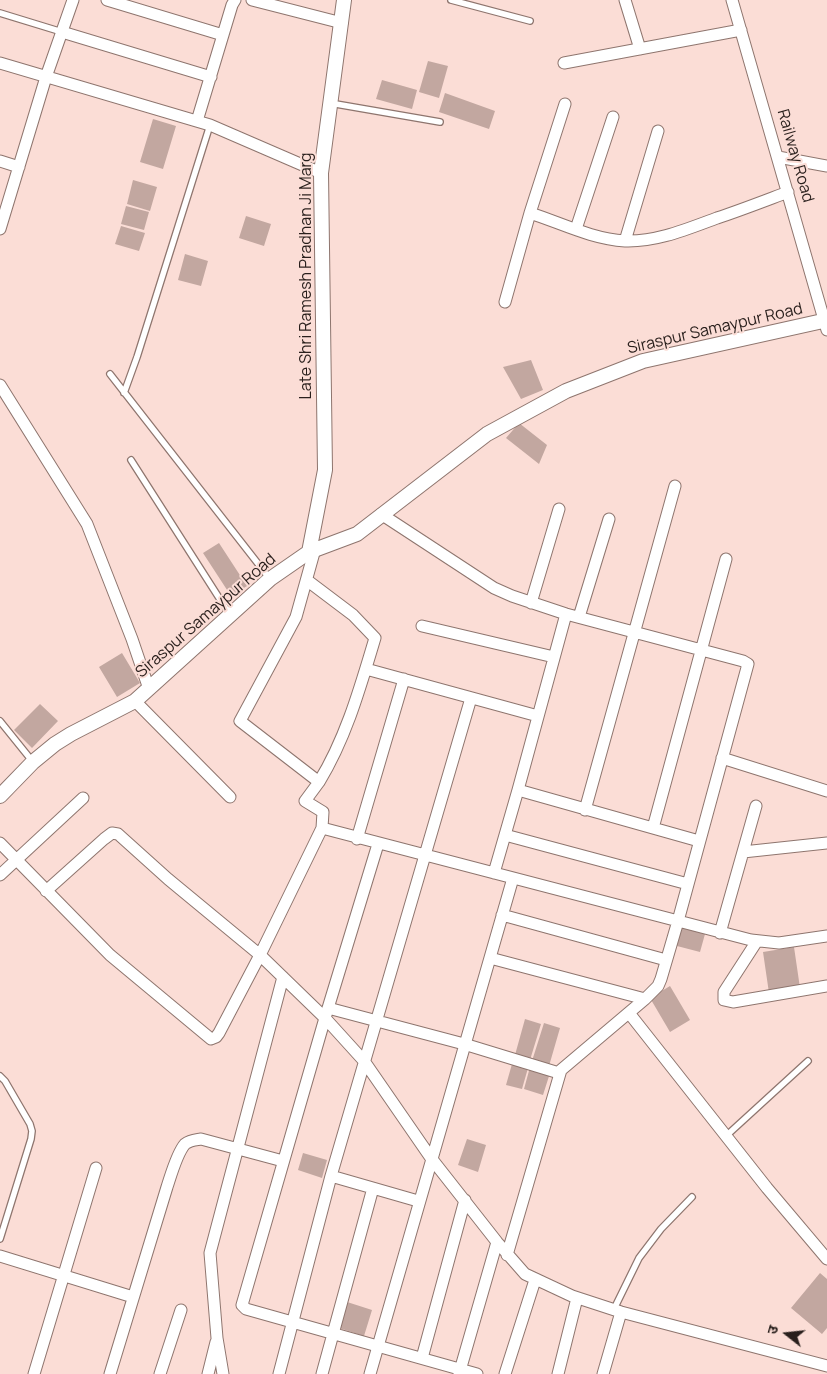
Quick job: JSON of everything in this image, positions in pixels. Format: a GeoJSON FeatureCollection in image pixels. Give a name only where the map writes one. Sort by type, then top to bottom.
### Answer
{"type":"FeatureCollection","features":[{"type":"Feature","properties":{"kind":"street"},"geometry":{"type":"LineString","coordinates":[[0,229],[46,77],[73,0]]}},
{"type":"Feature","properties":{"kind":"street"},"geometry":{"type":"LineString","coordinates":[[108,0],[223,35]]}},
{"type":"Feature","properties":{"kind":"street"},"geometry":{"type":"LineString","coordinates":[[198,121],[235,0]]}},
{"type":"Feature","properties":{"kind":"street"},"geometry":{"type":"LineString","coordinates":[[252,0],[342,23]]}},
{"type":"Feature","properties":{"kind":"street","name":"Late Shri Ramesh Pradhan Ji Marg"},"geometry":{"type":"LineString","coordinates":[[312,550],[325,470],[322,173],[344,0]]}},
{"type":"Feature","properties":{"kind":"street"},"geometry":{"type":"LineString","coordinates":[[625,0],[640,49]]}},
{"type":"Feature","properties":{"kind":"street","name":"Railway Road"},"geometry":{"type":"LineString","coordinates":[[732,0],[826,324]]}},
{"type":"Feature","properties":{"kind":"street"},"geometry":{"type":"LineString","coordinates":[[564,63],[741,30]]}},
{"type":"Feature","properties":{"kind":"street"},"geometry":{"type":"LineString","coordinates":[[62,32],[211,77]]}},
{"type":"Feature","properties":{"kind":"street"},"geometry":{"type":"LineString","coordinates":[[0,64],[210,125],[322,173]]}},
{"type":"Feature","properties":{"kind":"street"},"geometry":{"type":"LineString","coordinates":[[504,302],[564,104]]}},
{"type":"Feature","properties":{"kind":"street"},"geometry":{"type":"LineString","coordinates":[[576,229],[613,117]]}},
{"type":"Feature","properties":{"kind":"street"},"geometry":{"type":"LineString","coordinates":[[625,241],[658,130]]}},
{"type":"Feature","properties":{"kind":"street"},"geometry":{"type":"LineString","coordinates":[[778,157],[827,166]]}},
{"type":"Feature","properties":{"kind":"street"},"geometry":{"type":"LineString","coordinates":[[0,161],[19,167]]}},
{"type":"Feature","properties":{"kind":"street"},"geometry":{"type":"LineString","coordinates":[[530,213],[576,229],[625,241],[657,238],[679,232],[788,192]]}},
{"type":"Feature","properties":{"kind":"street","name":"Siraspur Samaypur Road"},"geometry":{"type":"LineString","coordinates":[[0,796],[33,762],[71,734],[135,701],[270,579],[312,550],[357,534],[487,434],[566,391],[643,361],[826,324]]}},
{"type":"Feature","properties":{"kind":"street"},"geometry":{"type":"LineString","coordinates":[[0,385],[87,524],[132,639],[149,689]]}},
{"type":"Feature","properties":{"kind":"street"},"geometry":{"type":"LineString","coordinates":[[585,810],[675,486]]}},
{"type":"Feature","properties":{"kind":"street"},"geometry":{"type":"LineString","coordinates":[[531,603],[559,510]]}},
{"type":"Feature","properties":{"kind":"street"},"geometry":{"type":"LineString","coordinates":[[381,514],[494,588],[531,603],[566,614],[702,649],[748,664],[678,922],[658,986],[645,1000],[563,1067],[559,1073],[507,1255]]}},
{"type":"Feature","properties":{"kind":"street"},"geometry":{"type":"LineString","coordinates":[[579,617],[609,519]]}},
{"type":"Feature","properties":{"kind":"street"},"geometry":{"type":"LineString","coordinates":[[312,550],[308,581],[296,617],[240,721],[319,782]]}},
{"type":"Feature","properties":{"kind":"street"},"geometry":{"type":"LineString","coordinates":[[653,828],[726,559]]}},
{"type":"Feature","properties":{"kind":"street"},"geometry":{"type":"LineString","coordinates":[[0,843],[110,955],[211,1039],[216,1037],[260,955],[322,828],[323,812],[305,801],[330,764],[350,717],[375,638],[353,615],[308,581]]}},
{"type":"Feature","properties":{"kind":"street"},"geometry":{"type":"LineString","coordinates":[[494,874],[566,614]]}},
{"type":"Feature","properties":{"kind":"street"},"geometry":{"type":"LineString","coordinates":[[422,626],[554,657]]}},
{"type":"Feature","properties":{"kind":"street"},"geometry":{"type":"LineString","coordinates":[[366,669],[538,716]]}},
{"type":"Feature","properties":{"kind":"street"},"geometry":{"type":"LineString","coordinates":[[357,838],[404,679]]}},
{"type":"Feature","properties":{"kind":"street"},"geometry":{"type":"LineString","coordinates":[[279,1374],[331,1176],[471,698]]}},
{"type":"Feature","properties":{"kind":"street"},"geometry":{"type":"LineString","coordinates":[[135,701],[230,797]]}},
{"type":"Feature","properties":{"kind":"street"},"geometry":{"type":"LineString","coordinates":[[722,758],[827,791]]}},
{"type":"Feature","properties":{"kind":"street"},"geometry":{"type":"LineString","coordinates":[[518,790],[699,841]]}},
{"type":"Feature","properties":{"kind":"street"},"geometry":{"type":"LineString","coordinates":[[0,875],[83,798]]}},
{"type":"Feature","properties":{"kind":"street"},"geometry":{"type":"LineString","coordinates":[[720,933],[756,806]]}},
{"type":"Feature","properties":{"kind":"street"},"geometry":{"type":"LineString","coordinates":[[322,828],[720,933],[757,941],[779,942],[827,936]]}},
{"type":"Feature","properties":{"kind":"street"},"geometry":{"type":"LineString","coordinates":[[46,891],[112,833],[122,836],[168,879],[327,1013],[364,1061],[431,1158],[518,1268],[535,1280],[578,1298],[827,1366]]}},
{"type":"Feature","properties":{"kind":"street"},"geometry":{"type":"LineString","coordinates":[[505,835],[688,884]]}},
{"type":"Feature","properties":{"kind":"street"},"geometry":{"type":"LineString","coordinates":[[743,852],[827,843]]}},
{"type":"Feature","properties":{"kind":"street"},"geometry":{"type":"LineString","coordinates":[[378,844],[242,1305],[246,1309],[292,1323],[422,1358],[460,1372],[477,1374]]}},
{"type":"Feature","properties":{"kind":"street"},"geometry":{"type":"LineString","coordinates":[[370,1374],[512,878]]}},
{"type":"Feature","properties":{"kind":"street"},"geometry":{"type":"LineString","coordinates":[[502,915],[666,960]]}},
{"type":"Feature","properties":{"kind":"street"},"geometry":{"type":"LineString","coordinates":[[757,941],[724,992],[724,1000],[733,1002],[827,986]]}},
{"type":"Feature","properties":{"kind":"street"},"geometry":{"type":"LineString","coordinates":[[490,958],[645,1000]]}},
{"type":"Feature","properties":{"kind":"street"},"geometry":{"type":"LineString","coordinates":[[223,1374],[217,1338],[210,1253],[282,977]]}},
{"type":"Feature","properties":{"kind":"street"},"geometry":{"type":"LineString","coordinates":[[629,1012],[726,1136],[827,1259]]}},
{"type":"Feature","properties":{"kind":"street"},"geometry":{"type":"LineString","coordinates":[[327,1013],[376,1021],[464,1044],[559,1073]]}},
{"type":"Feature","properties":{"kind":"street"},"geometry":{"type":"LineString","coordinates":[[110,1374],[167,1187],[185,1144],[201,1139],[283,1161]]}},
{"type":"Feature","properties":{"kind":"street"},"geometry":{"type":"LineString","coordinates":[[34,1374],[96,1168]]}},
{"type":"Feature","properties":{"kind":"street"},"geometry":{"type":"LineString","coordinates":[[331,1176],[418,1201]]}},
{"type":"Feature","properties":{"kind":"street"},"geometry":{"type":"LineString","coordinates":[[322,1374],[373,1188]]}},
{"type":"Feature","properties":{"kind":"street"},"geometry":{"type":"LineString","coordinates":[[422,1358],[465,1200]]}},
{"type":"Feature","properties":{"kind":"street"},"geometry":{"type":"LineString","coordinates":[[460,1372],[497,1242]]}},
{"type":"Feature","properties":{"kind":"street"},"geometry":{"type":"LineString","coordinates":[[0,1256],[133,1297]]}},
{"type":"Feature","properties":{"kind":"street"},"geometry":{"type":"LineString","coordinates":[[505,1374],[535,1280]]}},
{"type":"Feature","properties":{"kind":"street"},"geometry":{"type":"LineString","coordinates":[[558,1374],[578,1298]]}},
{"type":"Feature","properties":{"kind":"street"},"geometry":{"type":"LineString","coordinates":[[160,1374],[181,1310]]}},
{"type":"Feature","properties":{"kind":"street"},"geometry":{"type":"LineString","coordinates":[[602,1374],[618,1310]]}},
{"type":"Feature","properties":{"kind":"street"},"geometry":{"type":"LineString","coordinates":[[208,1374],[217,1338]]}},
{"type":"Feature","properties":{"kind":"lane"},"geometry":{"type":"LineString","coordinates":[[451,0],[530,21]]}},
{"type":"Feature","properties":{"kind":"lane"},"geometry":{"type":"LineString","coordinates":[[0,12],[62,32]]}},
{"type":"Feature","properties":{"kind":"lane"},"geometry":{"type":"LineString","coordinates":[[330,103],[440,122]]}},
{"type":"Feature","properties":{"kind":"lane"},"geometry":{"type":"LineString","coordinates":[[124,393],[210,125]]}},
{"type":"Feature","properties":{"kind":"lane"},"geometry":{"type":"LineString","coordinates":[[110,374],[270,579]]}},
{"type":"Feature","properties":{"kind":"lane"},"geometry":{"type":"LineString","coordinates":[[131,460],[230,615]]}},
{"type":"Feature","properties":{"kind":"lane"},"geometry":{"type":"LineString","coordinates":[[0,721],[33,762]]}},
{"type":"Feature","properties":{"kind":"lane"},"geometry":{"type":"LineString","coordinates":[[726,1136],[808,1061]]}},
{"type":"Feature","properties":{"kind":"lane"},"geometry":{"type":"LineString","coordinates":[[0,1076],[30,1124],[32,1139],[0,1239]]}},
{"type":"Feature","properties":{"kind":"lane"},"geometry":{"type":"LineString","coordinates":[[618,1310],[639,1258],[661,1229],[692,1197]]}},
{"type":"Feature","properties":{"kind":"building"},"geometry":{"type":"Polygon","coordinates":[[[428,61],[448,66],[439,98],[419,92],[428,61]]]}},
{"type":"Feature","properties":{"kind":"building"},"geometry":{"type":"Polygon","coordinates":[[[382,80],[417,90],[412,109],[376,99],[382,80]]]}},
{"type":"Feature","properties":{"kind":"building"},"geometry":{"type":"Polygon","coordinates":[[[445,93],[495,111],[489,129],[439,112],[445,93]]]}},
{"type":"Feature","properties":{"kind":"building"},"geometry":{"type":"Polygon","coordinates":[[[153,119],[176,126],[163,169],[140,162],[153,119]]]}},
{"type":"Feature","properties":{"kind":"building"},"geometry":{"type":"Polygon","coordinates":[[[133,180],[157,187],[150,211],[127,204],[133,180]]]}},
{"type":"Feature","properties":{"kind":"building"},"geometry":{"type":"Polygon","coordinates":[[[126,206],[149,212],[144,230],[121,224],[126,206]]]}},
{"type":"Feature","properties":{"kind":"building"},"geometry":{"type":"Polygon","coordinates":[[[246,216],[271,224],[264,246],[239,238],[246,216]]]}},
{"type":"Feature","properties":{"kind":"building"},"geometry":{"type":"Polygon","coordinates":[[[121,226],[145,233],[139,251],[115,244],[121,226]]]}},
{"type":"Feature","properties":{"kind":"building"},"geometry":{"type":"Polygon","coordinates":[[[185,254],[208,261],[201,286],[178,280],[185,254]]]}},
{"type":"Feature","properties":{"kind":"building"},"geometry":{"type":"Polygon","coordinates":[[[531,360],[543,390],[521,399],[503,367],[531,360]]]}},
{"type":"Feature","properties":{"kind":"building"},"geometry":{"type":"Polygon","coordinates":[[[519,423],[547,445],[539,464],[506,438],[519,423]]]}},
{"type":"Feature","properties":{"kind":"building"},"geometry":{"type":"Polygon","coordinates":[[[219,543],[247,586],[231,596],[203,553],[219,543]]]}},
{"type":"Feature","properties":{"kind":"building"},"geometry":{"type":"Polygon","coordinates":[[[122,653],[140,683],[117,697],[99,667],[122,653]]]}},
{"type":"Feature","properties":{"kind":"building"},"geometry":{"type":"Polygon","coordinates":[[[40,704],[58,721],[32,748],[14,730],[40,704]]]}},
{"type":"Feature","properties":{"kind":"building"},"geometry":{"type":"Polygon","coordinates":[[[682,928],[705,934],[700,952],[677,946],[682,928]]]}},
{"type":"Feature","properties":{"kind":"building"},"geometry":{"type":"Polygon","coordinates":[[[794,947],[800,988],[769,993],[763,952],[794,947]]]}},
{"type":"Feature","properties":{"kind":"building"},"geometry":{"type":"Polygon","coordinates":[[[670,986],[690,1020],[670,1032],[650,998],[670,986]]]}},
{"type":"Feature","properties":{"kind":"building"},"geometry":{"type":"Polygon","coordinates":[[[525,1019],[541,1024],[530,1060],[515,1055],[525,1019]]]}},
{"type":"Feature","properties":{"kind":"building"},"geometry":{"type":"Polygon","coordinates":[[[544,1023],[560,1028],[549,1066],[532,1061],[544,1023]]]}},
{"type":"Feature","properties":{"kind":"building"},"geometry":{"type":"Polygon","coordinates":[[[512,1064],[528,1068],[522,1089],[506,1085],[512,1064]]]}},
{"type":"Feature","properties":{"kind":"building"},"geometry":{"type":"Polygon","coordinates":[[[530,1067],[550,1073],[543,1095],[524,1089],[530,1067]]]}},
{"type":"Feature","properties":{"kind":"building"},"geometry":{"type":"Polygon","coordinates":[[[467,1139],[486,1145],[478,1172],[458,1165],[467,1139]]]}},
{"type":"Feature","properties":{"kind":"building"},"geometry":{"type":"Polygon","coordinates":[[[303,1153],[327,1160],[322,1178],[298,1170],[303,1153]]]}},
{"type":"Feature","properties":{"kind":"building"},"geometry":{"type":"Polygon","coordinates":[[[820,1273],[827,1279],[827,1328],[822,1334],[791,1308],[820,1273]]]}},
{"type":"Feature","properties":{"kind":"building"},"geometry":{"type":"Polygon","coordinates":[[[344,1301],[372,1310],[364,1336],[336,1327],[344,1301]]]}}]}
